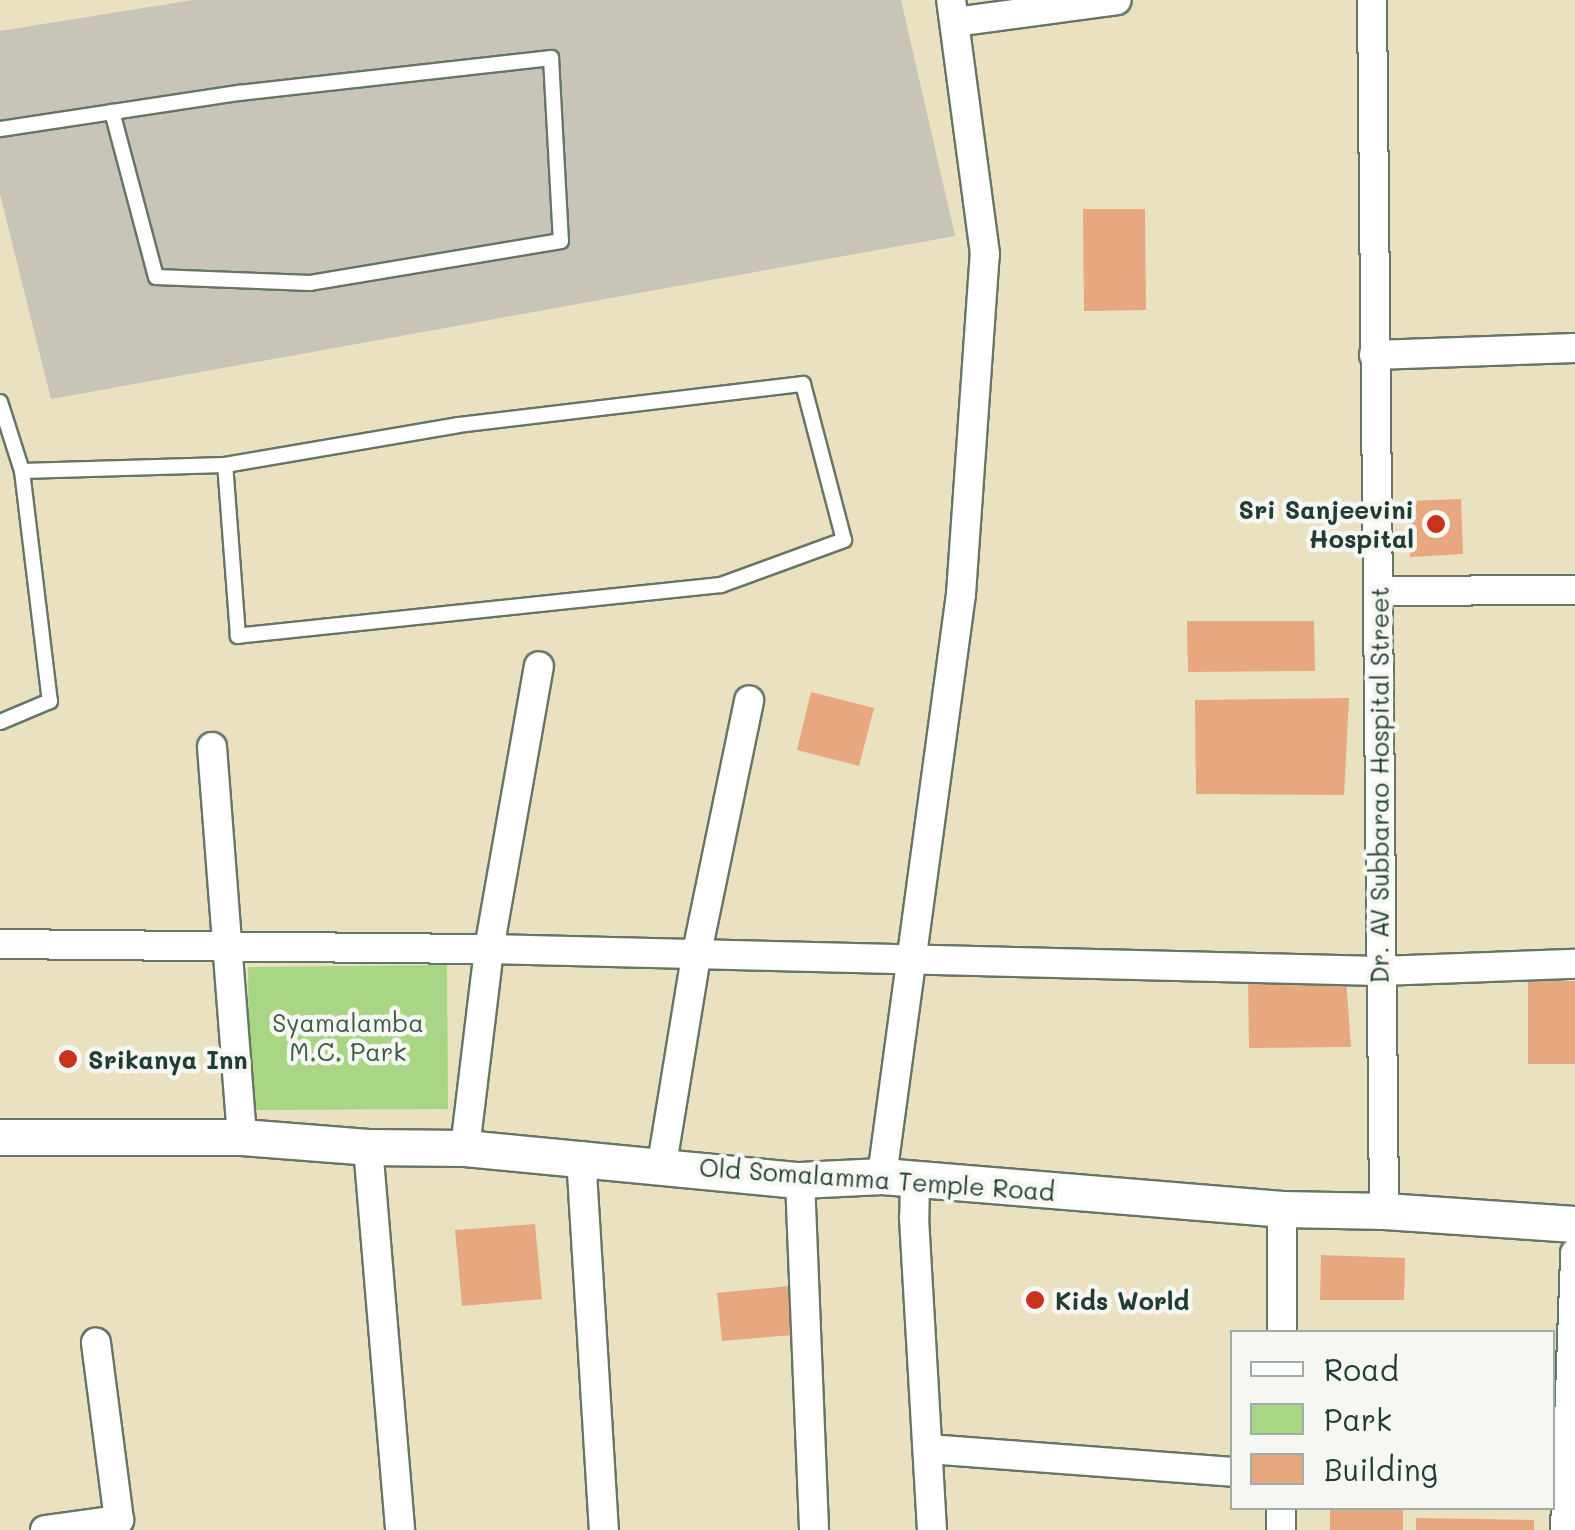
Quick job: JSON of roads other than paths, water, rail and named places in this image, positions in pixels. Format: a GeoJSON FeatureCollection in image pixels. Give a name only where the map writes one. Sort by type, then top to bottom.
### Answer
{"type":"FeatureCollection","features":[{"type":"Feature","properties":{"kind":"street"},"geometry":{"type":"LineString","coordinates":[[932,1530],[914,1218],[898,1177],[912,962],[961,594],[985,254],[953,11],[1118,0]]}},
{"type":"Feature","properties":{"kind":"street","name":"Dr. AV Subbarao Hospital Street"},"geometry":{"type":"LineString","coordinates":[[1372,0],[1384,1211]]}},
{"type":"Feature","properties":{"kind":"street"},"geometry":{"type":"LineString","coordinates":[[1374,355],[1575,348]]}},
{"type":"Feature","properties":{"kind":"street"},"geometry":{"type":"LineString","coordinates":[[1378,592],[1575,590]]}},
{"type":"Feature","properties":{"kind":"street"},"geometry":{"type":"LineString","coordinates":[[465,1148],[490,949],[539,666]]}},
{"type":"Feature","properties":{"kind":"street"},"geometry":{"type":"LineString","coordinates":[[662,1164],[696,957],[749,700]]}},
{"type":"Feature","properties":{"kind":"street"},"geometry":{"type":"LineString","coordinates":[[212,748],[242,1137]]}},
{"type":"Feature","properties":{"kind":"street"},"geometry":{"type":"LineString","coordinates":[[0,944],[490,949],[1380,971],[1575,964]]}},
{"type":"Feature","properties":{"kind":"street","name":"Old Somalamma Temple Road"},"geometry":{"type":"LineString","coordinates":[[0,1137],[242,1137],[368,1147],[465,1148],[581,1156],[800,1180],[898,1177],[1282,1209],[1384,1211],[1575,1224]]}},
{"type":"Feature","properties":{"kind":"street"},"geometry":{"type":"LineString","coordinates":[[368,1147],[400,1530]]}},
{"type":"Feature","properties":{"kind":"street"},"geometry":{"type":"LineString","coordinates":[[581,1156],[604,1530]]}},
{"type":"Feature","properties":{"kind":"street"},"geometry":{"type":"LineString","coordinates":[[800,1180],[814,1530]]}},
{"type":"Feature","properties":{"kind":"street"},"geometry":{"type":"LineString","coordinates":[[1282,1209],[1282,1330]]}},
{"type":"Feature","properties":{"kind":"street"},"geometry":{"type":"LineString","coordinates":[[1565,1530],[1575,1253]]}},
{"type":"Feature","properties":{"kind":"street"},"geometry":{"type":"LineString","coordinates":[[45,1530],[120,1520],[96,1342]]}},
{"type":"Feature","properties":{"kind":"street"},"geometry":{"type":"LineString","coordinates":[[929,1449],[1230,1472]]}},
{"type":"Feature","properties":{"kind":"lane"},"geometry":{"type":"LineString","coordinates":[[0,129],[112,112],[239,93],[550,58],[561,241],[310,283],[156,277],[112,112]]}},
{"type":"Feature","properties":{"kind":"lane"},"geometry":{"type":"LineString","coordinates":[[22,471],[226,464],[458,426],[803,384],[844,540],[721,585],[238,636],[226,464]]}},
{"type":"Feature","properties":{"kind":"lane"},"geometry":{"type":"LineString","coordinates":[[0,402],[22,471],[50,701],[0,722]]}},
{"type":"Feature","properties":{"kind":"place","name":"Sri Sanjeevini Hospital"},"geometry":{"type":"Point","coordinates":[1436,524]}},
{"type":"Feature","properties":{"kind":"place","name":"Srikanya Inn"},"geometry":{"type":"Point","coordinates":[68,1059]}},
{"type":"Feature","properties":{"kind":"place","name":"Kids World"},"geometry":{"type":"Point","coordinates":[1035,1300]}},
{"type":"Feature","properties":{"kind":"park label","name":"Syamalamba M.C. Park"},"geometry":{"type":"Point","coordinates":[348,1038]}}]}
